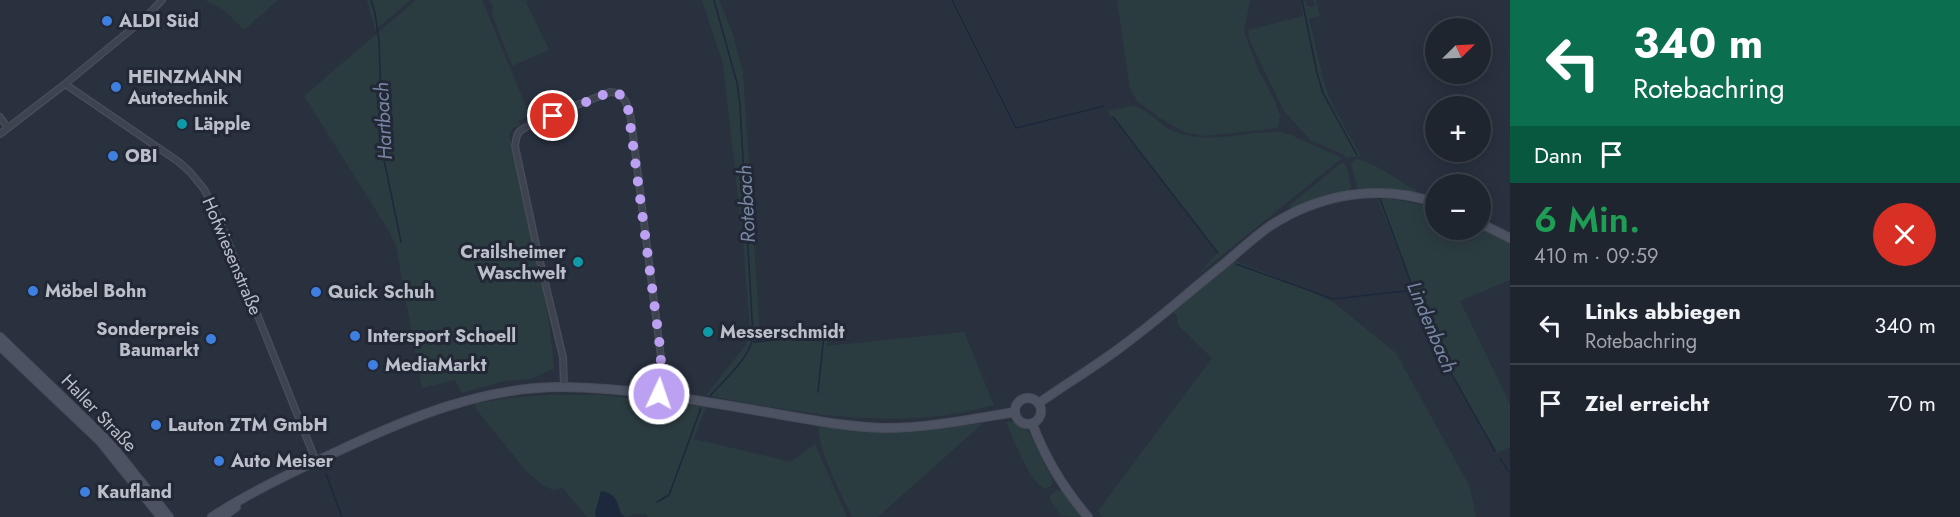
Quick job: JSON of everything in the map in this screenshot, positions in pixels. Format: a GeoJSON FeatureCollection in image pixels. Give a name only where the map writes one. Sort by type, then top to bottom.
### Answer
{"type":"FeatureCollection","features":[{"type":"Feature","properties":{"kind":"main road"},"geometry":{"type":"LineString","coordinates":[[1039,404],[1125,345],[1270,227],[1302,209],[1330,199],[1365,193],[1425,199]]}},
{"type":"Feature","properties":{"kind":"main road"},"geometry":{"type":"LineString","coordinates":[[1491,228],[1510,238]]}},
{"type":"Feature","properties":{"kind":"main road","name":"Haller Straße"},"geometry":{"type":"LineString","coordinates":[[0,337],[110,443],[169,517]]}},
{"type":"Feature","properties":{"kind":"main road","name":"Haller Straße"},"geometry":{"type":"LineString","coordinates":[[0,346],[100,441],[159,515]]}},
{"type":"Feature","properties":{"kind":"main road"},"geometry":{"type":"LineString","coordinates":[[212,517],[316,461],[399,423],[443,408],[511,392],[564,387],[617,389],[834,423],[884,428],[1015,412]]}},
{"type":"Feature","properties":{"kind":"main road"},"geometry":{"type":"LineString","coordinates":[[1032,398],[1039,404],[1041,414],[1038,420],[1032,423],[1021,422],[1015,412],[1016,406],[1022,399],[1032,398]]}},
{"type":"Feature","properties":{"kind":"main road"},"geometry":{"type":"LineString","coordinates":[[1032,423],[1044,452],[1061,483],[1088,517]]}},
{"type":"Feature","properties":{"kind":"main road"},"geometry":{"type":"LineString","coordinates":[[224,516],[246,498]]}},
{"type":"Feature","properties":{"kind":"street"},"geometry":{"type":"LineString","coordinates":[[0,134],[145,18],[162,0]]}},
{"type":"Feature","properties":{"kind":"street","name":"Hofwiesenstraße"},"geometry":{"type":"LineString","coordinates":[[65,84],[179,162],[204,189],[219,219],[316,461]]}},
{"type":"Feature","properties":{"kind":"street"},"geometry":{"type":"LineString","coordinates":[[564,387],[563,357],[537,249],[515,146],[516,138],[522,130],[534,123],[610,92],[616,92],[623,96],[631,119],[661,357],[659,394]]}},
{"type":"Feature","properties":{"kind":"street"},"geometry":{"type":"LineString","coordinates":[[0,117],[8,128]]}},
{"type":"Feature","properties":{"kind":"shaded area"},"geometry":{"type":"Polygon","coordinates":[[[205,0],[278,0],[244,30],[224,10],[205,0]]]}},
{"type":"Feature","properties":{"kind":"shaded area"},"geometry":{"type":"Polygon","coordinates":[[[367,0],[411,0],[375,30],[367,0]]]}},
{"type":"Feature","properties":{"kind":"shaded area"},"geometry":{"type":"Polygon","coordinates":[[[416,0],[482,0],[530,116],[518,121],[520,125],[513,128],[509,134],[542,280],[554,369],[531,379],[504,381],[462,393],[455,380],[422,388],[396,246],[389,231],[304,96],[416,0]]]}},
{"type":"Feature","properties":{"kind":"shaded area"},"geometry":{"type":"Polygon","coordinates":[[[489,0],[529,0],[526,2],[549,50],[512,66],[492,14],[493,6],[489,0]]]}},
{"type":"Feature","properties":{"kind":"shaded area"},"geometry":{"type":"Polygon","coordinates":[[[702,0],[719,0],[733,34],[743,73],[760,336],[827,331],[827,346],[964,332],[994,405],[939,416],[904,419],[875,418],[818,414],[706,395],[745,346],[750,332],[743,241],[723,64],[702,0]]]}},
{"type":"Feature","properties":{"kind":"shaded area"},"geometry":{"type":"Polygon","coordinates":[[[1117,0],[1250,0],[1244,32],[1258,69],[1275,101],[1280,116],[1278,128],[1204,136],[1184,132],[1137,101],[1130,88],[1117,0]]]}},
{"type":"Feature","properties":{"kind":"shaded area"},"geometry":{"type":"Polygon","coordinates":[[[1301,0],[1305,0],[1307,6],[1315,7],[1313,0],[1316,0],[1320,16],[1309,18],[1324,82],[1333,106],[1361,156],[1347,158],[1310,140],[1284,111],[1249,39],[1248,30],[1303,16],[1301,0]]]}},
{"type":"Feature","properties":{"kind":"shaded area"},"geometry":{"type":"Polygon","coordinates":[[[1132,106],[1144,110],[1169,129],[1188,136],[1214,137],[1280,132],[1342,158],[1200,273],[1217,253],[1107,111],[1132,106]]]}},
{"type":"Feature","properties":{"kind":"shaded area"},"geometry":{"type":"Polygon","coordinates":[[[1356,159],[1382,170],[1422,194],[1360,191],[1357,188],[1351,163],[1356,159]]]}},
{"type":"Feature","properties":{"kind":"shaded area"},"geometry":{"type":"Polygon","coordinates":[[[1341,163],[1344,163],[1347,168],[1351,187],[1348,191],[1319,198],[1291,211],[1289,206],[1341,163]]]}},
{"type":"Feature","properties":{"kind":"shaded area"},"geometry":{"type":"Polygon","coordinates":[[[1389,198],[1425,206],[1425,240],[1491,240],[1491,233],[1510,243],[1510,280],[1460,301],[1510,404],[1510,447],[1497,453],[1448,369],[1429,330],[1378,200],[1389,198]]]}},
{"type":"Feature","properties":{"kind":"shaded area"},"geometry":{"type":"Polygon","coordinates":[[[1235,261],[1333,302],[1396,353],[1470,487],[1476,517],[1103,517],[1098,511],[1212,358],[1178,325],[1177,316],[1173,312],[1235,261]]]}},
{"type":"Feature","properties":{"kind":"shaded area"},"geometry":{"type":"Polygon","coordinates":[[[547,395],[603,395],[706,407],[694,439],[791,462],[815,444],[847,517],[648,517],[646,514],[635,514],[625,517],[621,514],[616,498],[595,513],[596,517],[587,517],[563,488],[553,490],[544,486],[527,472],[476,409],[475,404],[547,395]]]}},
{"type":"Feature","properties":{"kind":"shaded area"},"geometry":{"type":"Polygon","coordinates":[[[1006,422],[1020,423],[1028,431],[1053,481],[1051,486],[1045,489],[1033,477],[1006,422]]]}},
{"type":"Feature","properties":{"kind":"shaded area"},"geometry":{"type":"Polygon","coordinates":[[[983,423],[878,517],[852,517],[831,472],[819,435],[819,427],[886,431],[983,423]]]}},
{"type":"Feature","properties":{"kind":"shaded area"},"geometry":{"type":"Polygon","coordinates":[[[1057,490],[1062,491],[1082,517],[1061,516],[1050,500],[1050,496],[1057,490]]]}},
{"type":"Feature","properties":{"kind":"water"},"geometry":{"type":"Polygon","coordinates":[[[601,491],[612,496],[621,514],[625,517],[596,517],[601,491]]]}},
{"type":"Feature","properties":{"kind":"waterway","name":"Hartbach"},"geometry":{"type":"LineString","coordinates":[[371,0],[379,41],[383,155],[401,242]]}},
{"type":"Feature","properties":{"kind":"waterway","name":"Rotebach"},"geometry":{"type":"LineString","coordinates":[[710,396],[742,360],[753,336],[740,105],[737,83],[714,0]]}},
{"type":"Feature","properties":{"kind":"waterway"},"geometry":{"type":"LineString","coordinates":[[952,0],[1016,128],[1104,106]]}},
{"type":"Feature","properties":{"kind":"waterway","name":"Lindenbach"},"geometry":{"type":"LineString","coordinates":[[1302,0],[1323,93],[1357,155]]}},
{"type":"Feature","properties":{"kind":"waterway"},"geometry":{"type":"LineString","coordinates":[[1113,117],[1218,253]]}},
{"type":"Feature","properties":{"kind":"waterway","name":"Lindenbach"},"geometry":{"type":"LineString","coordinates":[[1380,199],[1417,299],[1441,355],[1495,451]]}},
{"type":"Feature","properties":{"kind":"waterway"},"geometry":{"type":"LineString","coordinates":[[1236,264],[1333,299],[1414,290]]}},
{"type":"Feature","properties":{"kind":"waterway"},"geometry":{"type":"LineString","coordinates":[[754,342],[824,335],[818,392]]}},
{"type":"Feature","properties":{"kind":"waterway","name":"Rotebach"},"geometry":{"type":"LineString","coordinates":[[657,502],[669,495],[701,408]]}},
{"type":"Feature","properties":{"kind":"waterway","name":"Lindenbach"},"geometry":{"type":"LineString","coordinates":[[1500,459],[1510,473]]}},
{"type":"Feature","properties":{"kind":"waterway"},"geometry":{"type":"LineString","coordinates":[[326,474],[342,517]]}},
{"type":"Feature","properties":{"kind":"place","name":"ALDI Süd"},"geometry":{"type":"Point","coordinates":[107,21]}},
{"type":"Feature","properties":{"kind":"place","name":"HEINZMANN Autotechnik"},"geometry":{"type":"Point","coordinates":[116,87]}},
{"type":"Feature","properties":{"kind":"place","name":"Läpple"},"geometry":{"type":"Point","coordinates":[182,124]}},
{"type":"Feature","properties":{"kind":"place","name":"OBI"},"geometry":{"type":"Point","coordinates":[113,156]}},
{"type":"Feature","properties":{"kind":"place","name":"Crailsheimer Waschwelt"},"geometry":{"type":"Point","coordinates":[578,262]}},
{"type":"Feature","properties":{"kind":"place","name":"Möbel Bohn"},"geometry":{"type":"Point","coordinates":[33,291]}},
{"type":"Feature","properties":{"kind":"place","name":"Quick Schuh"},"geometry":{"type":"Point","coordinates":[316,292]}},
{"type":"Feature","properties":{"kind":"place","name":"Messerschmidt"},"geometry":{"type":"Point","coordinates":[708,332]}},
{"type":"Feature","properties":{"kind":"place","name":"Intersport Schoell"},"geometry":{"type":"Point","coordinates":[355,336]}},
{"type":"Feature","properties":{"kind":"place","name":"Sonderpreis Baumarkt"},"geometry":{"type":"Point","coordinates":[211,339]}},
{"type":"Feature","properties":{"kind":"place","name":"MediaMarkt"},"geometry":{"type":"Point","coordinates":[373,365]}},
{"type":"Feature","properties":{"kind":"place","name":"Lauton ZTM GmbH"},"geometry":{"type":"Point","coordinates":[156,425]}},
{"type":"Feature","properties":{"kind":"place","name":"Auto Meiser"},"geometry":{"type":"Point","coordinates":[219,461]}},
{"type":"Feature","properties":{"kind":"place","name":"Kaufland"},"geometry":{"type":"Point","coordinates":[85,492]}},
{"type":"Feature","properties":{"kind":"route"},"geometry":{"type":"LineString","coordinates":[[553,116],[610,92],[623,96],[628,108],[647,234],[661,357],[659,394]]}}]}
